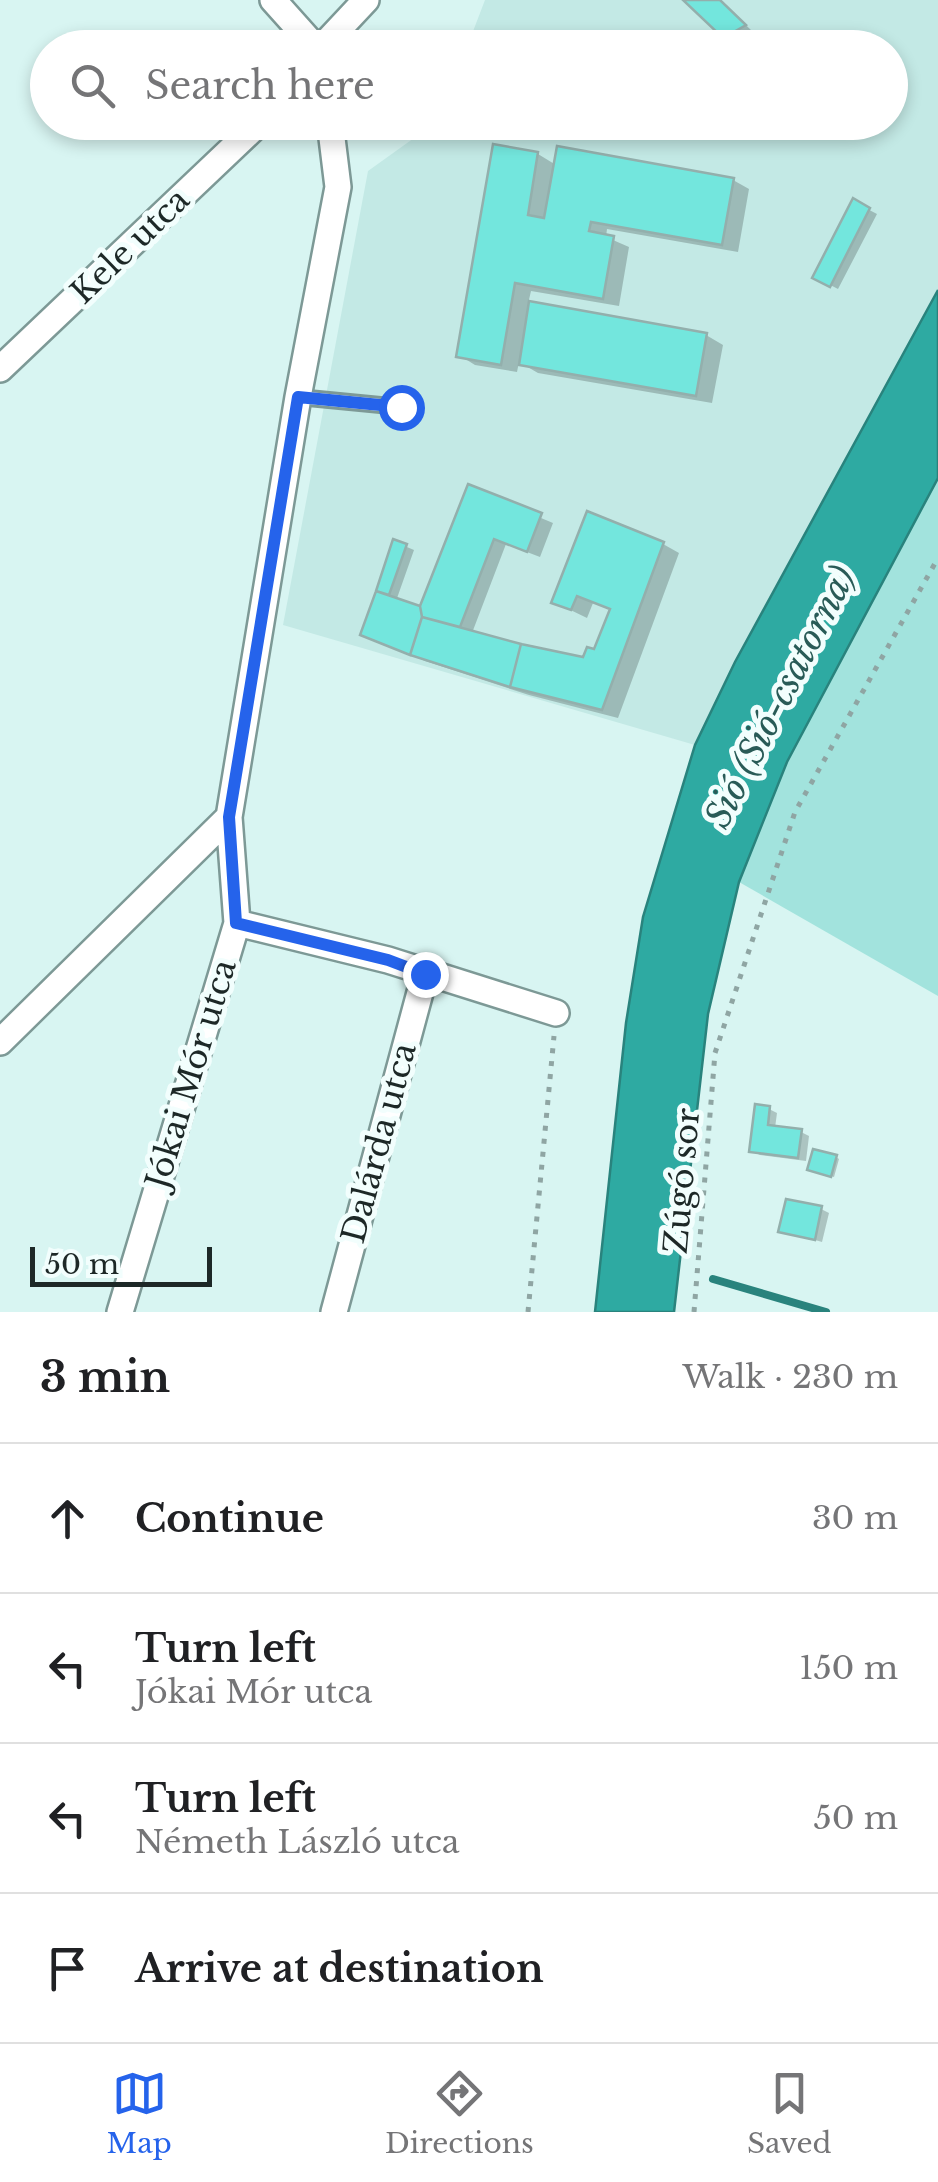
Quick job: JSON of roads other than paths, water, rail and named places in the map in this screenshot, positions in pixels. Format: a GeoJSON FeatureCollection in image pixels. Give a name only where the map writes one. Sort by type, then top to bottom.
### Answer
{"type":"FeatureCollection","features":[{"type":"Feature","properties":{"kind":"street"},"geometry":{"type":"LineString","coordinates":[[272,0],[301,30]]}},
{"type":"Feature","properties":{"kind":"street"},"geometry":{"type":"LineString","coordinates":[[336,30],[366,0]]}},
{"type":"Feature","properties":{"kind":"street","name":"Kele utca"},"geometry":{"type":"LineString","coordinates":[[0,369],[241,140]]}},
{"type":"Feature","properties":{"kind":"street","name":"Jókai Mór utca"},"geometry":{"type":"LineString","coordinates":[[120,1312],[236,923],[229,817],[298,397],[338,187],[333,140]]}},
{"type":"Feature","properties":{"kind":"street"},"geometry":{"type":"LineString","coordinates":[[0,1042],[229,817]]}},
{"type":"Feature","properties":{"kind":"street"},"geometry":{"type":"LineString","coordinates":[[236,923],[388,960],[556,1014]]}},
{"type":"Feature","properties":{"kind":"street","name":"Dalárda utca"},"geometry":{"type":"LineString","coordinates":[[334,1312],[425,974]]}},
{"type":"Feature","properties":{"kind":"lane"},"geometry":{"type":"LineString","coordinates":[[298,397],[401,407]]}},
{"type":"Feature","properties":{"kind":"water","name":"Sió (Sió-csatorna)"},"geometry":{"type":"Polygon","coordinates":[[[938,290],[938,478],[787,762],[739,882],[708,1014],[674,1312],[595,1312],[626,1023],[643,917],[695,745],[735,662],[938,290]]]}},
{"type":"Feature","properties":{"kind":"waterway"},"geometry":{"type":"LineString","coordinates":[[713,1279],[826,1312]]}}]}
